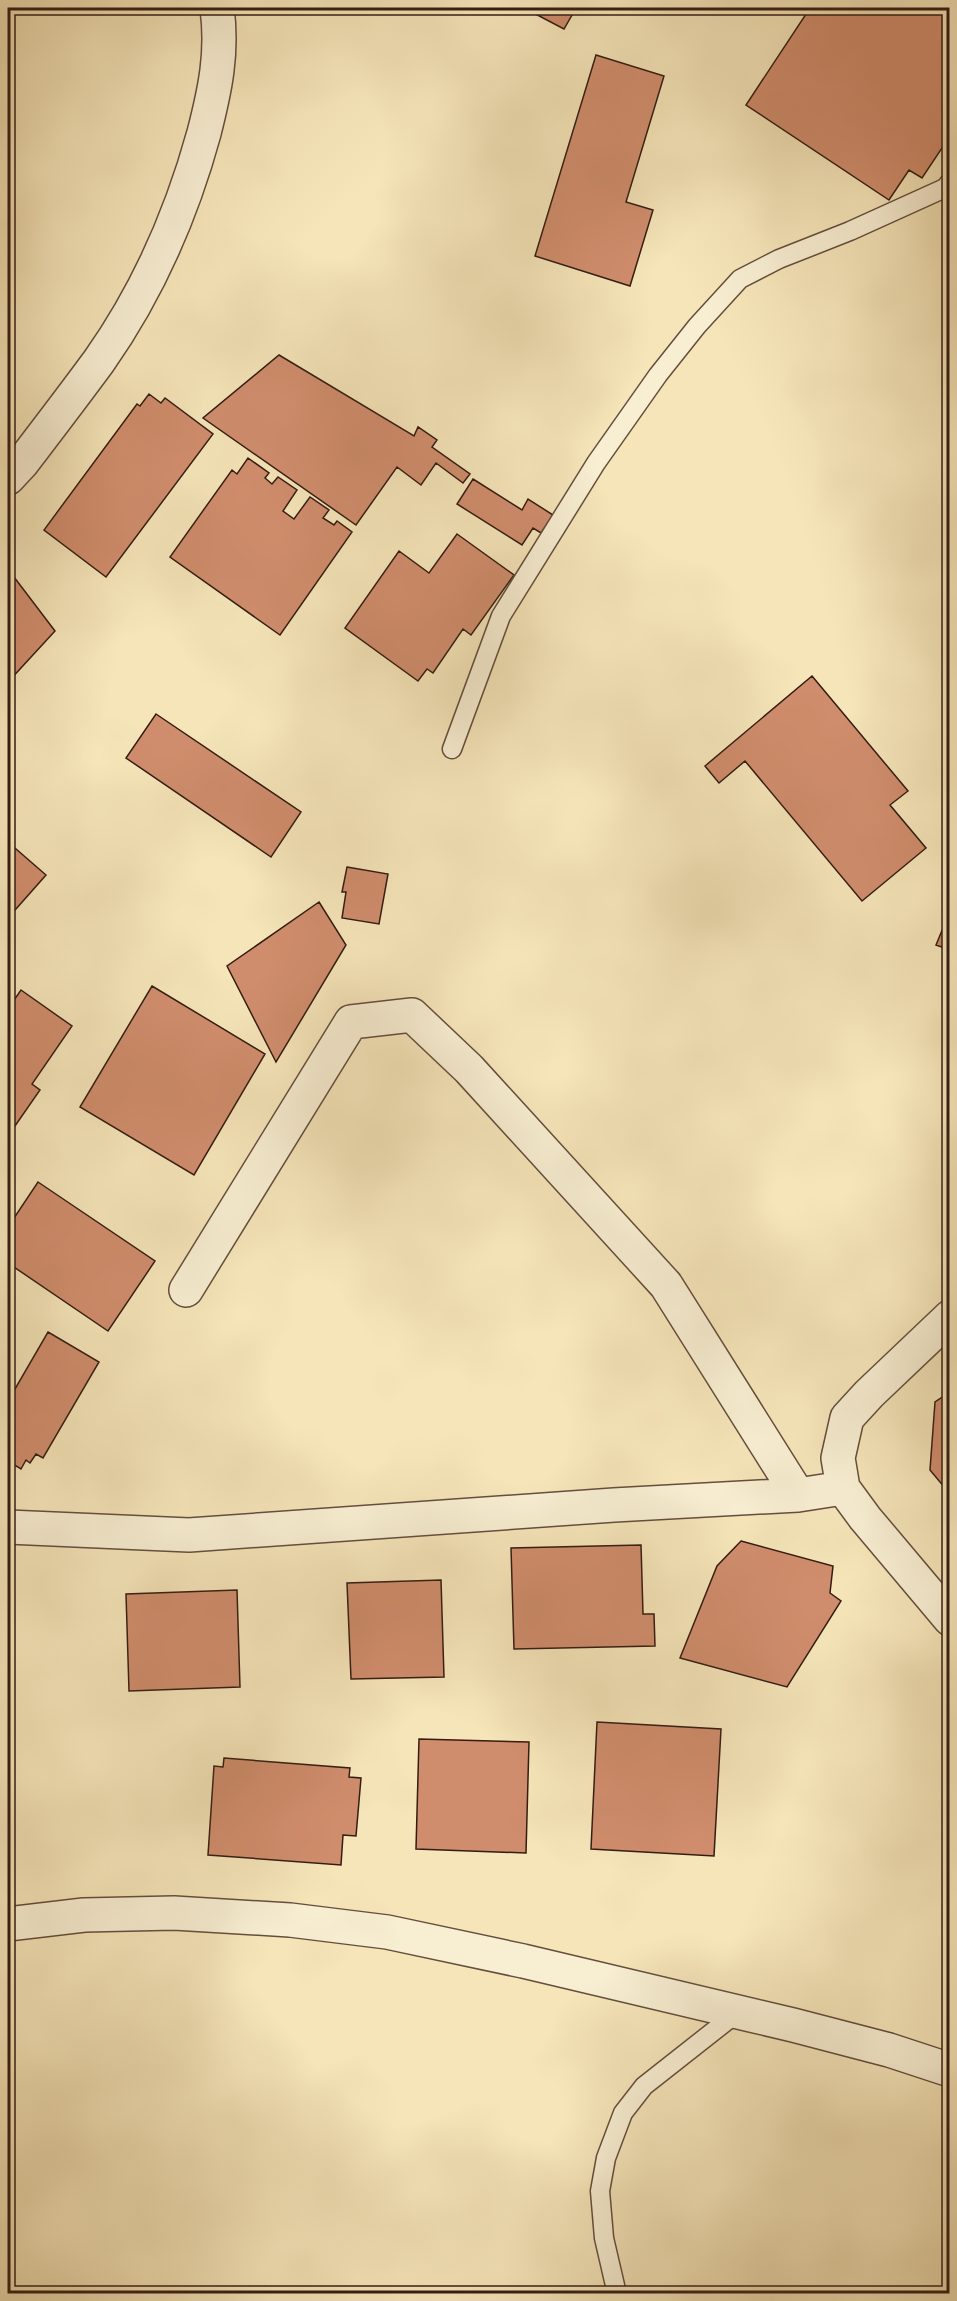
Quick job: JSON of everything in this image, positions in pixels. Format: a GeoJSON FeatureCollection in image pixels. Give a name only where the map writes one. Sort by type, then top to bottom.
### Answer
{"type":"FeatureCollection","features":[{"type":"Feature","properties":{"kind":"street"},"geometry":{"type":"LineString","coordinates":[[8,478],[22,463],[100,359],[142,290],[169,230],[188,187],[216,87],[220,34],[217,8]]}},
{"type":"Feature","properties":{"kind":"street"},"geometry":{"type":"LineString","coordinates":[[186,1290],[351,1022],[412,1015],[469,1069],[666,1285],[798,1495]]}},
{"type":"Feature","properties":{"kind":"street"},"geometry":{"type":"LineString","coordinates":[[950,1317],[869,1394],[847,1419],[838,1458],[843,1488],[865,1518],[950,1619]]}},
{"type":"Feature","properties":{"kind":"street"},"geometry":{"type":"LineString","coordinates":[[8,1527],[189,1535],[614,1505],[798,1495],[843,1488]]}},
{"type":"Feature","properties":{"kind":"street"},"geometry":{"type":"LineString","coordinates":[[8,1924],[84,1915],[174,1913],[290,1920],[387,1932],[523,1961],[738,2012],[889,2050],[950,2070]]}},
{"type":"Feature","properties":{"kind":"lane"},"geometry":{"type":"LineString","coordinates":[[452,749],[501,616],[596,463],[658,375],[697,326],[740,279],[779,259],[850,231],[945,188],[950,182]]}},
{"type":"Feature","properties":{"kind":"lane"},"geometry":{"type":"LineString","coordinates":[[617,2294],[604,2238],[600,2191],[606,2158],[623,2113],[644,2086],[738,2012]]}},
{"type":"Feature","properties":{"kind":"building"},"geometry":{"type":"Polygon","coordinates":[[[524,8],[576,8],[564,29],[524,8]]]}},
{"type":"Feature","properties":{"kind":"building"},"geometry":{"type":"Polygon","coordinates":[[[810,8],[950,8],[950,136],[922,178],[909,170],[889,200],[746,105],[810,8]]]}},
{"type":"Feature","properties":{"kind":"building"},"geometry":{"type":"Polygon","coordinates":[[[596,55],[664,76],[626,202],[653,210],[630,286],[535,256],[596,55]]]}},
{"type":"Feature","properties":{"kind":"building"},"geometry":{"type":"Polygon","coordinates":[[[279,355],[414,436],[418,427],[437,440],[432,447],[470,474],[463,483],[436,463],[421,485],[397,467],[356,525],[203,418],[279,355]]]}},
{"type":"Feature","properties":{"kind":"building"},"geometry":{"type":"Polygon","coordinates":[[[149,394],[161,403],[165,398],[213,434],[106,577],[44,530],[137,404],[140,406],[149,394]]]}},
{"type":"Feature","properties":{"kind":"building"},"geometry":{"type":"Polygon","coordinates":[[[248,458],[269,473],[265,478],[272,484],[278,477],[297,490],[283,511],[294,519],[310,497],[329,510],[323,518],[334,525],[337,521],[352,532],[280,635],[170,557],[232,470],[237,474],[248,458]]]}},
{"type":"Feature","properties":{"kind":"building"},"geometry":{"type":"Polygon","coordinates":[[[473,479],[522,510],[528,499],[553,515],[541,533],[533,528],[522,545],[457,504],[473,479]]]}},
{"type":"Feature","properties":{"kind":"building"},"geometry":{"type":"Polygon","coordinates":[[[457,534],[514,575],[471,635],[463,629],[433,673],[427,669],[418,681],[345,628],[399,551],[429,573],[457,534]]]}},
{"type":"Feature","properties":{"kind":"building"},"geometry":{"type":"Polygon","coordinates":[[[14,577],[55,631],[8,682],[8,584],[14,577]]]}},
{"type":"Feature","properties":{"kind":"building"},"geometry":{"type":"Polygon","coordinates":[[[812,676],[908,791],[890,805],[926,848],[862,901],[745,761],[719,783],[705,766],[812,676]]]}},
{"type":"Feature","properties":{"kind":"building"},"geometry":{"type":"Polygon","coordinates":[[[156,714],[301,812],[271,857],[126,758],[156,714]]]}},
{"type":"Feature","properties":{"kind":"building"},"geometry":{"type":"Polygon","coordinates":[[[8,842],[46,875],[8,918],[8,842]]]}},
{"type":"Feature","properties":{"kind":"building"},"geometry":{"type":"Polygon","coordinates":[[[347,867],[388,874],[379,924],[342,918],[346,892],[342,892],[347,867]]]}},
{"type":"Feature","properties":{"kind":"building"},"geometry":{"type":"Polygon","coordinates":[[[319,902],[346,945],[276,1062],[227,966],[319,902]]]}},
{"type":"Feature","properties":{"kind":"building"},"geometry":{"type":"Polygon","coordinates":[[[950,911],[950,950],[936,945],[950,911]]]}},
{"type":"Feature","properties":{"kind":"building"},"geometry":{"type":"Polygon","coordinates":[[[152,986],[265,1054],[194,1175],[80,1107],[152,986]]]}},
{"type":"Feature","properties":{"kind":"building"},"geometry":{"type":"Polygon","coordinates":[[[21,990],[72,1026],[32,1084],[40,1090],[8,1136],[8,999],[12,1003],[21,990]]]}},
{"type":"Feature","properties":{"kind":"building"},"geometry":{"type":"Polygon","coordinates":[[[38,1182],[155,1261],[108,1331],[8,1263],[8,1227],[38,1182]]]}},
{"type":"Feature","properties":{"kind":"building"},"geometry":{"type":"Polygon","coordinates":[[[48,1332],[99,1362],[43,1458],[36,1454],[30,1463],[26,1460],[21,1469],[8,1461],[8,1401],[48,1332]]]}},
{"type":"Feature","properties":{"kind":"building"},"geometry":{"type":"Polygon","coordinates":[[[950,1392],[950,1494],[930,1470],[935,1402],[950,1392]]]}},
{"type":"Feature","properties":{"kind":"building"},"geometry":{"type":"Polygon","coordinates":[[[741,1541],[833,1566],[830,1593],[841,1601],[787,1687],[680,1658],[717,1566],[741,1541]]]}},
{"type":"Feature","properties":{"kind":"building"},"geometry":{"type":"Polygon","coordinates":[[[641,1545],[643,1614],[654,1614],[655,1646],[514,1649],[511,1548],[641,1545]]]}},
{"type":"Feature","properties":{"kind":"building"},"geometry":{"type":"Polygon","coordinates":[[[441,1580],[444,1677],[351,1679],[347,1583],[441,1580]]]}},
{"type":"Feature","properties":{"kind":"building"},"geometry":{"type":"Polygon","coordinates":[[[237,1590],[240,1687],[129,1691],[126,1594],[237,1590]]]}},
{"type":"Feature","properties":{"kind":"building"},"geometry":{"type":"Polygon","coordinates":[[[597,1722],[721,1729],[714,1856],[591,1849],[597,1722]]]}},
{"type":"Feature","properties":{"kind":"building"},"geometry":{"type":"Polygon","coordinates":[[[419,1739],[529,1742],[526,1853],[416,1849],[419,1739]]]}},
{"type":"Feature","properties":{"kind":"building"},"geometry":{"type":"Polygon","coordinates":[[[224,1758],[350,1768],[349,1777],[361,1778],[356,1836],[343,1835],[341,1865],[208,1855],[214,1766],[223,1767],[224,1758]]]}}]}
